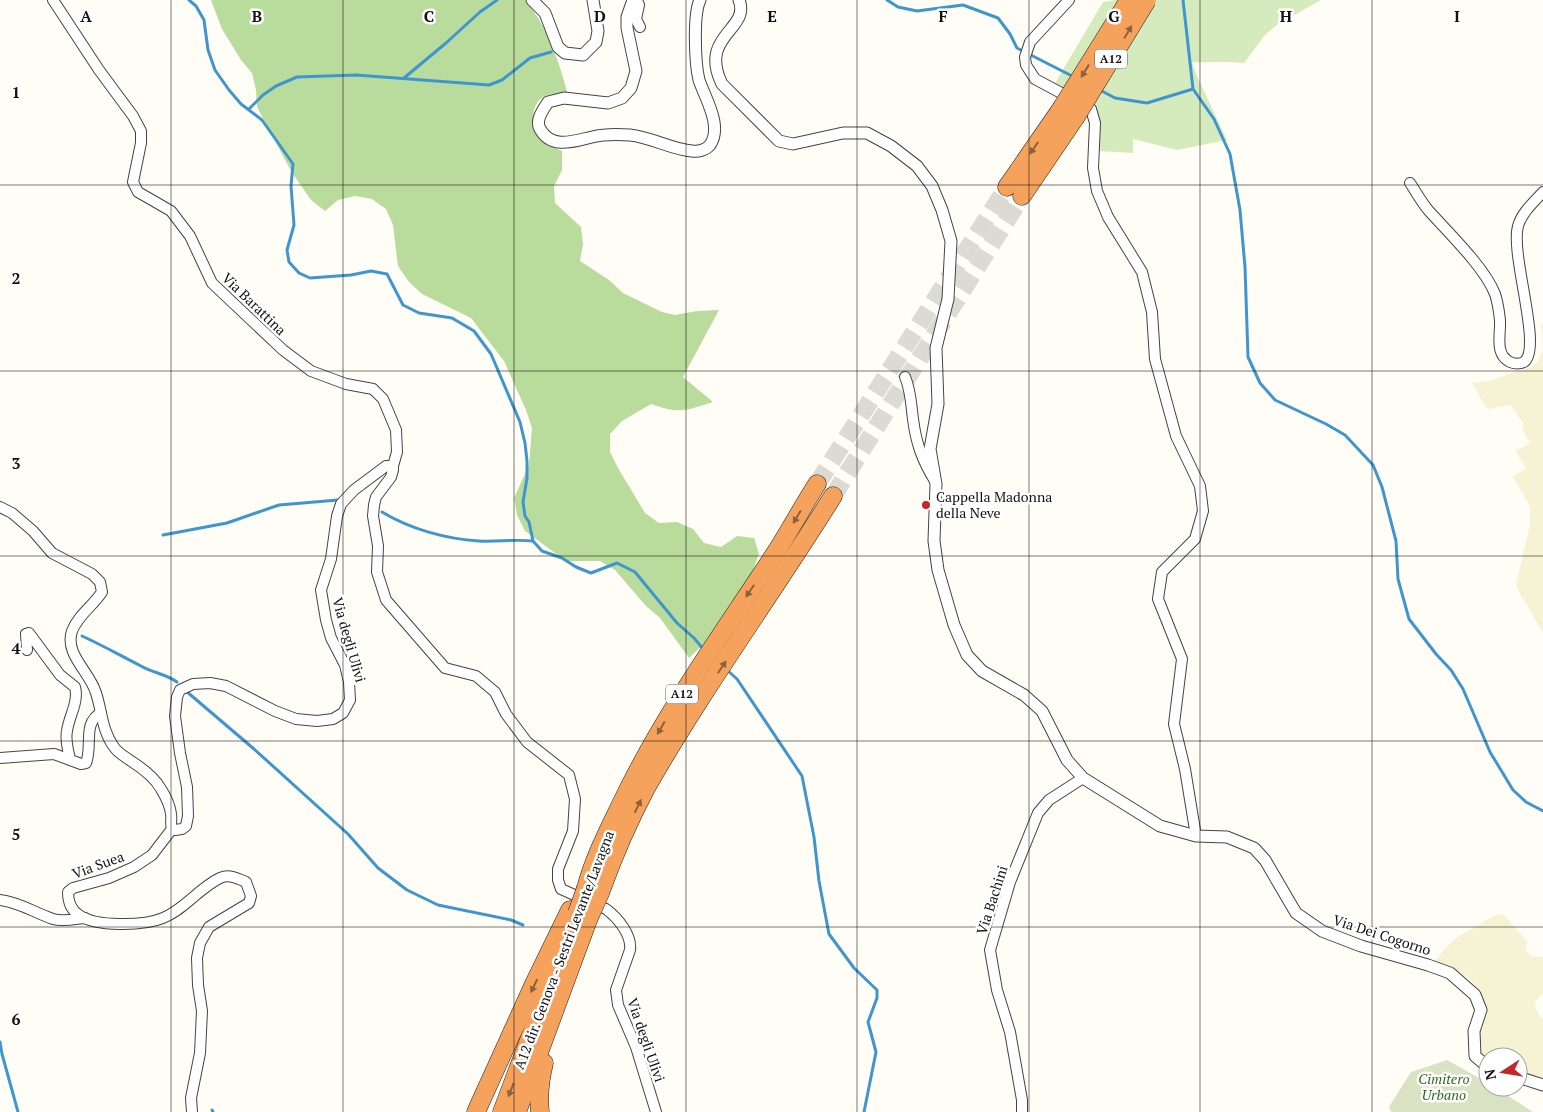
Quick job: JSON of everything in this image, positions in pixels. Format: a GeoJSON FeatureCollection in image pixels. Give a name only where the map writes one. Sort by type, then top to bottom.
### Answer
{"type":"FeatureCollection","features":[{"type":"Feature","properties":{"kind":"highway","name":"A12"},"geometry":{"type":"LineString","coordinates":[[1022,196],[1130,0]]}},
{"type":"Feature","properties":{"kind":"highway","name":"A12"},"geometry":{"type":"LineString","coordinates":[[1007,187],[1068,113],[1147,0]]}},
{"type":"Feature","properties":{"kind":"highway","name":"A12 dir. Genova - Sestri Levante/Lavagna"},"geometry":{"type":"LineString","coordinates":[[609,847],[636,773],[677,701],[777,551],[817,484]]}},
{"type":"Feature","properties":{"kind":"highway","name":"A12"},"geometry":{"type":"LineString","coordinates":[[517,1112],[569,973],[578,914],[589,885],[609,847],[694,710],[795,558],[833,496]]}},
{"type":"Feature","properties":{"kind":"highway","name":"A12 dir. Genova - Sestri Levante/Lavagna"},"geometry":{"type":"LineString","coordinates":[[502,1112],[578,914]]}},
{"type":"Feature","properties":{"kind":"highway"},"geometry":{"type":"LineString","coordinates":[[476,1112],[534,984],[578,914]]}},
{"type":"Feature","properties":{"kind":"highway"},"geometry":{"type":"LineString","coordinates":[[540,1112],[540,1078],[569,973]]}},
{"type":"Feature","properties":{"kind":"street","name":"Via Barattina"},"geometry":{"type":"LineString","coordinates":[[53,0],[99,70],[133,116],[141,131],[141,144],[133,182],[138,192],[171,211],[190,236],[212,283],[283,350],[311,371],[346,384],[373,389],[383,399],[396,430],[397,452],[392,466]]}},
{"type":"Feature","properties":{"kind":"street"},"geometry":{"type":"LineString","coordinates":[[532,0],[545,13],[558,47],[565,53],[583,55],[596,42],[598,31],[593,0]]}},
{"type":"Feature","properties":{"kind":"street"},"geometry":{"type":"LineString","coordinates":[[633,0],[627,17],[627,28],[636,71],[631,88],[622,98],[608,104],[564,98],[548,102],[540,113],[538,126],[544,135],[555,142],[571,142],[616,134],[636,136],[692,152],[701,151],[710,145],[714,132],[713,116],[699,78],[696,53],[696,14],[700,0]]}},
{"type":"Feature","properties":{"kind":"street"},"geometry":{"type":"LineString","coordinates":[[637,0],[639,5],[636,19],[640,27]]}},
{"type":"Feature","properties":{"kind":"street","name":"Via Dei Cogorno"},"geometry":{"type":"LineString","coordinates":[[739,0],[741,16],[722,38],[717,49],[715,61],[717,73],[722,84],[779,141],[793,144],[843,133],[866,133],[891,146],[917,166],[932,186],[942,210],[951,241],[948,299],[936,348],[938,404],[930,449],[936,484],[934,541],[938,570],[954,624],[967,655],[982,671],[1024,695],[1042,711],[1067,760],[1083,778],[1160,826],[1196,836],[1227,838],[1254,848],[1265,860],[1296,913],[1322,931],[1361,946],[1450,973],[1475,996],[1480,1010],[1474,1031],[1475,1056],[1478,1059]]}},
{"type":"Feature","properties":{"kind":"street"},"geometry":{"type":"LineString","coordinates":[[1069,0],[1030,42],[1025,57],[1026,65],[1035,79],[1091,109],[1095,123],[1092,168],[1097,191],[1108,217],[1142,272],[1152,312],[1155,358],[1176,436],[1200,486],[1204,511],[1195,539],[1162,572],[1158,599],[1182,659],[1174,724],[1196,836]]}},
{"type":"Feature","properties":{"kind":"street"},"geometry":{"type":"LineString","coordinates":[[1410,183],[1428,210],[1446,227],[1493,290],[1500,314],[1499,346],[1503,356],[1508,361],[1516,364],[1533,357],[1536,351],[1537,338],[1531,294],[1517,237],[1518,226],[1523,216],[1543,192]]}},
{"type":"Feature","properties":{"kind":"street"},"geometry":{"type":"LineString","coordinates":[[905,377],[910,390],[913,420],[921,457],[936,484]]}},
{"type":"Feature","properties":{"kind":"street","name":"Via degli Ulivi"},"geometry":{"type":"LineString","coordinates":[[172,829],[178,830],[186,826],[188,816],[187,787],[175,716],[177,697],[180,690],[193,684],[210,683],[226,686],[296,719],[317,721],[333,719],[343,713],[350,700],[349,682],[345,664],[331,638],[321,590],[331,559],[336,516],[341,504],[354,490],[386,466],[392,466],[391,476],[376,497],[374,505],[378,546],[377,572],[386,600],[445,668],[476,676],[495,692],[506,714],[527,742],[568,775],[575,799],[573,831],[558,870],[558,880],[562,889],[612,913],[628,936],[631,944],[630,950],[616,990],[618,1005],[636,1047],[656,1112]]}},
{"type":"Feature","properties":{"kind":"street"},"geometry":{"type":"LineString","coordinates":[[0,507],[12,513],[33,531],[52,553],[92,574],[100,582],[102,592],[96,602],[80,617],[72,632],[72,649],[96,691],[104,725],[113,746],[120,754],[153,778],[161,789],[170,806],[172,829]]}},
{"type":"Feature","properties":{"kind":"street"},"geometry":{"type":"LineString","coordinates":[[27,650],[26,634],[29,633],[60,675],[75,687],[76,697],[66,732],[70,759]]}},
{"type":"Feature","properties":{"kind":"street"},"geometry":{"type":"LineString","coordinates":[[0,758],[54,754],[81,764],[86,763],[89,751],[90,722],[101,713]]}},
{"type":"Feature","properties":{"kind":"street","name":"Via Bachini"},"geometry":{"type":"LineString","coordinates":[[1022,1112],[1022,1100],[1010,1032],[997,990],[990,950],[1010,882],[1038,813],[1049,800],[1083,778]]}},
{"type":"Feature","properties":{"kind":"street","name":"Via Suea"},"geometry":{"type":"LineString","coordinates":[[85,918],[78,915],[71,907],[68,892],[73,888],[108,878],[134,866],[152,855],[172,829]]}},
{"type":"Feature","properties":{"kind":"street"},"geometry":{"type":"LineString","coordinates":[[0,900],[54,919],[85,918],[112,923],[144,922],[162,918],[179,909],[208,885],[222,877],[233,876],[246,882],[251,896],[249,903],[209,927],[200,943],[197,958],[198,985],[202,1010],[200,1053],[191,1098],[192,1112]]}},
{"type":"Feature","properties":{"kind":"street"},"geometry":{"type":"LineString","coordinates":[[1528,1080],[1543,1085]]}},
{"type":"Feature","properties":{"kind":"shaded area"},"geometry":{"type":"Polygon","coordinates":[[[1541,324],[1543,324],[1543,349],[1541,324]]]}},
{"type":"Feature","properties":{"kind":"shaded area"},"geometry":{"type":"Polygon","coordinates":[[[1543,349],[1543,633],[1516,584],[1530,525],[1530,507],[1513,477],[1526,468],[1515,451],[1530,443],[1523,431],[1523,423],[1510,405],[1487,409],[1472,383],[1489,381],[1533,366],[1538,361],[1543,349]]]}},
{"type":"Feature","properties":{"kind":"shaded area"},"geometry":{"type":"Polygon","coordinates":[[[1503,914],[1527,941],[1526,950],[1531,956],[1543,957],[1543,994],[1535,1001],[1536,1009],[1540,1017],[1543,1018],[1543,1079],[1528,1075],[1528,1047],[1480,1047],[1479,991],[1468,978],[1449,966],[1434,962],[1448,945],[1459,936],[1494,916],[1503,914]]]}},
{"type":"Feature","properties":{"kind":"green space"},"geometry":{"type":"Polygon","coordinates":[[[211,0],[525,0],[533,10],[552,45],[568,95],[551,95],[540,99],[534,109],[534,127],[536,133],[544,142],[562,151],[562,170],[554,186],[555,203],[581,227],[583,244],[580,261],[609,280],[623,293],[662,312],[675,315],[719,310],[683,377],[713,402],[682,410],[651,404],[622,421],[610,434],[610,452],[645,513],[659,523],[677,522],[693,529],[704,543],[721,547],[737,536],[754,538],[759,554],[753,570],[707,641],[689,658],[660,618],[646,606],[615,570],[600,561],[566,561],[525,531],[517,515],[514,498],[529,465],[532,428],[504,361],[471,318],[422,294],[409,282],[398,266],[393,225],[386,209],[372,199],[355,196],[338,200],[325,211],[311,200],[291,171],[257,107],[252,73],[241,60],[222,29],[211,0]]]}},
{"type":"Feature","properties":{"kind":"green space"},"geometry":{"type":"Polygon","coordinates":[[[1116,0],[1321,0],[1278,24],[1265,35],[1244,63],[1192,62],[1227,140],[1177,150],[1133,139],[1133,153],[1099,151],[1100,125],[1096,110],[1054,85],[1103,2],[1116,0]]]}},
{"type":"Feature","properties":{"kind":"green space","name":"Cimitero Urbano"},"geometry":{"type":"Polygon","coordinates":[[[1447,1060],[1478,1077],[1478,1097],[1510,1097],[1533,1112],[1391,1112],[1389,1107],[1411,1072],[1447,1060]]]}},
{"type":"Feature","properties":{"kind":"waterway"},"geometry":{"type":"LineString","coordinates":[[189,0],[196,6],[204,20],[208,50],[215,70],[241,104],[262,120],[293,164],[291,186],[294,225],[287,250],[289,262],[299,273],[310,278],[351,275],[371,271],[387,274],[403,305],[419,313],[452,318],[474,331],[491,354],[520,422],[527,461],[527,478],[523,502],[525,516],[529,522],[533,541],[542,551],[562,558],[576,567],[591,573],[617,563],[635,572],[677,623],[704,650]]}},
{"type":"Feature","properties":{"kind":"waterway"},"geometry":{"type":"LineString","coordinates":[[404,78],[480,12],[497,0]]}},
{"type":"Feature","properties":{"kind":"waterway"},"geometry":{"type":"LineString","coordinates":[[887,0],[898,7],[917,11],[963,5],[998,18],[1010,34],[1017,48],[1074,77]]}},
{"type":"Feature","properties":{"kind":"waterway"},"geometry":{"type":"LineString","coordinates":[[1183,0],[1193,89],[1214,119],[1230,154],[1240,210],[1245,267],[1248,357],[1260,383],[1275,400],[1345,435],[1373,465],[1382,487],[1396,541],[1398,579],[1409,619],[1451,670],[1463,689],[1490,752],[1513,790],[1526,802],[1543,811]]}},
{"type":"Feature","properties":{"kind":"waterway"},"geometry":{"type":"LineString","coordinates":[[249,109],[263,95],[276,86],[297,77],[356,75],[489,85],[502,80],[530,58],[551,52]]}},
{"type":"Feature","properties":{"kind":"waterway"},"geometry":{"type":"LineString","coordinates":[[1098,89],[1115,98],[1147,103],[1193,89]]}},
{"type":"Feature","properties":{"kind":"waterway"},"geometry":{"type":"LineString","coordinates":[[163,535],[227,523],[279,505],[338,500]]}},
{"type":"Feature","properties":{"kind":"waterway"},"geometry":{"type":"LineString","coordinates":[[382,512],[416,528],[454,538],[479,541],[533,541]]}},
{"type":"Feature","properties":{"kind":"waterway"},"geometry":{"type":"LineString","coordinates":[[82,636],[177,682]]}},
{"type":"Feature","properties":{"kind":"waterway"},"geometry":{"type":"LineString","coordinates":[[726,669],[737,679],[802,776],[814,837],[819,881],[829,934],[854,968],[877,990],[877,998],[868,1022],[876,1052],[864,1112]]}},
{"type":"Feature","properties":{"kind":"waterway"},"geometry":{"type":"LineString","coordinates":[[186,691],[254,749],[348,834],[378,868],[407,890],[438,905],[511,920],[523,925]]}},
{"type":"Feature","properties":{"kind":"waterway"},"geometry":{"type":"LineString","coordinates":[[0,1042],[18,1112]]}},
{"type":"Feature","properties":{"kind":"tunnel"},"geometry":{"type":"LineString","coordinates":[[817,484],[1007,187]]}},
{"type":"Feature","properties":{"kind":"tunnel"},"geometry":{"type":"LineString","coordinates":[[833,496],[1022,196]]}},
{"type":"Feature","properties":{"kind":"place","name":"Cappella Madonna della Neve"},"geometry":{"type":"Point","coordinates":[926,505]}}]}
